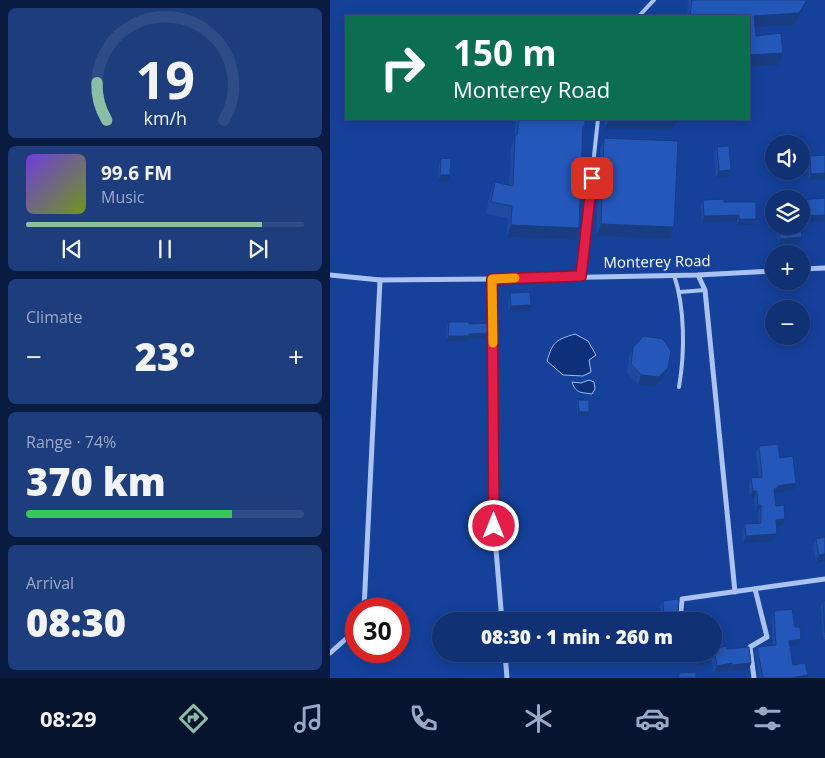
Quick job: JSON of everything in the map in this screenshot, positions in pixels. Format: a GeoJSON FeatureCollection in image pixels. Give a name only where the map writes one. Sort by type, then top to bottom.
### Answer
{"type":"FeatureCollection","features":[{"type":"Feature","properties":{"kind":"street"},"geometry":{"type":"LineString","coordinates":[[810,269],[825,268]]}},
{"type":"Feature","properties":{"kind":"street","name":"Monterey Road"},"geometry":{"type":"LineString","coordinates":[[330,275],[380,280],[674,275],[765,271]]}},
{"type":"Feature","properties":{"kind":"street"},"geometry":{"type":"LineString","coordinates":[[698,274],[705,290],[735,592]]}},
{"type":"Feature","properties":{"kind":"street"},"geometry":{"type":"LineString","coordinates":[[492,279],[494,526],[501,612]]}},
{"type":"Feature","properties":{"kind":"street"},"geometry":{"type":"LineString","coordinates":[[365,598],[380,280]]}},
{"type":"Feature","properties":{"kind":"street"},"geometry":{"type":"LineString","coordinates":[[681,612],[682,599],[825,579]]}},
{"type":"Feature","properties":{"kind":"street"},"geometry":{"type":"LineString","coordinates":[[754,678],[750,647],[767,637],[755,589]]}},
{"type":"Feature","properties":{"kind":"street"},"geometry":{"type":"LineString","coordinates":[[330,653],[345,640]]}},
{"type":"Feature","properties":{"kind":"street"},"geometry":{"type":"LineString","coordinates":[[506,662],[507,678]]}},
{"type":"Feature","properties":{"kind":"lane"},"geometry":{"type":"LineString","coordinates":[[640,15],[654,0]]}},
{"type":"Feature","properties":{"kind":"lane"},"geometry":{"type":"LineString","coordinates":[[581,276],[598,120]]}},
{"type":"Feature","properties":{"kind":"lane"},"geometry":{"type":"LineString","coordinates":[[674,275],[680,292],[683,361],[679,387]]}},
{"type":"Feature","properties":{"kind":"lane"},"geometry":{"type":"LineString","coordinates":[[680,292],[705,290]]}},
{"type":"Feature","properties":{"kind":"water"},"geometry":{"type":"Polygon","coordinates":[[[575,334],[588,341],[596,355],[589,360],[591,372],[583,376],[563,375],[547,361],[551,349],[556,342],[575,334]]]}},
{"type":"Feature","properties":{"kind":"water"},"geometry":{"type":"Polygon","coordinates":[[[589,380],[594,382],[595,389],[592,394],[577,391],[572,382],[581,383],[589,380]]]}},
{"type":"Feature","properties":{"kind":"building"},"geometry":{"type":"Polygon","coordinates":[[[692,0],[807,0],[799,13],[754,16],[756,36],[781,33],[783,53],[750,55],[750,15],[690,15],[692,0]]]}},
{"type":"Feature","properties":{"kind":"building"},"geometry":{"type":"Polygon","coordinates":[[[519,120],[585,120],[585,126],[583,126],[579,228],[511,225],[512,206],[491,202],[495,182],[513,186],[515,135],[517,135],[519,120]]]}},
{"type":"Feature","properties":{"kind":"building"},"geometry":{"type":"Polygon","coordinates":[[[604,138],[678,141],[674,227],[601,224],[604,138]]]}},
{"type":"Feature","properties":{"kind":"building"},"geometry":{"type":"Polygon","coordinates":[[[729,146],[731,170],[719,171],[717,147],[729,146]]]}},
{"type":"Feature","properties":{"kind":"building"},"geometry":{"type":"Polygon","coordinates":[[[825,155],[825,173],[811,174],[810,156],[825,155]]]}},
{"type":"Feature","properties":{"kind":"building"},"geometry":{"type":"Polygon","coordinates":[[[441,158],[451,159],[450,175],[440,175],[441,158]]]}},
{"type":"Feature","properties":{"kind":"building"},"geometry":{"type":"Polygon","coordinates":[[[825,198],[825,215],[810,216],[810,199],[825,198]]]}},
{"type":"Feature","properties":{"kind":"building"},"geometry":{"type":"Polygon","coordinates":[[[724,199],[724,202],[756,202],[756,219],[739,219],[739,215],[704,216],[703,200],[724,199]]]}},
{"type":"Feature","properties":{"kind":"building"},"geometry":{"type":"Polygon","coordinates":[[[780,235],[802,235],[802,237],[780,239],[780,235]]]}},
{"type":"Feature","properties":{"kind":"building"},"geometry":{"type":"Polygon","coordinates":[[[530,292],[531,305],[511,306],[510,293],[530,292]]]}},
{"type":"Feature","properties":{"kind":"building"},"geometry":{"type":"Polygon","coordinates":[[[449,322],[469,322],[469,324],[490,323],[490,333],[448,336],[449,322]]]}},
{"type":"Feature","properties":{"kind":"building"},"geometry":{"type":"Polygon","coordinates":[[[643,336],[663,339],[671,351],[668,368],[659,377],[641,375],[631,364],[633,348],[643,336]]]}},
{"type":"Feature","properties":{"kind":"building"},"geometry":{"type":"Polygon","coordinates":[[[578,400],[589,400],[589,412],[579,412],[578,400]]]}},
{"type":"Feature","properties":{"kind":"building"},"geometry":{"type":"Polygon","coordinates":[[[778,444],[780,458],[793,456],[796,483],[778,486],[778,488],[774,489],[776,506],[784,505],[785,519],[776,520],[777,534],[746,536],[745,524],[761,523],[761,505],[758,505],[757,491],[753,491],[751,478],[762,477],[759,446],[778,444]]]}},
{"type":"Feature","properties":{"kind":"building"},"geometry":{"type":"Polygon","coordinates":[[[825,537],[825,554],[819,555],[816,539],[825,537]]]}},
{"type":"Feature","properties":{"kind":"building"},"geometry":{"type":"Polygon","coordinates":[[[679,599],[678,612],[664,612],[663,601],[679,599]]]}},
{"type":"Feature","properties":{"kind":"building"},"geometry":{"type":"Polygon","coordinates":[[[823,601],[825,601],[825,633],[823,601]]]}},
{"type":"Feature","properties":{"kind":"building"},"geometry":{"type":"Polygon","coordinates":[[[792,609],[795,627],[800,627],[801,639],[789,641],[793,665],[805,663],[808,675],[791,678],[763,678],[757,647],[776,645],[774,611],[792,609]]]}},
{"type":"Feature","properties":{"kind":"building"},"geometry":{"type":"Polygon","coordinates":[[[727,646],[727,649],[749,647],[751,663],[732,665],[732,663],[717,666],[716,662],[722,662],[722,647],[727,646]]]}},
{"type":"Feature","properties":{"kind":"building"},"geometry":{"type":"Polygon","coordinates":[[[696,672],[696,678],[679,678],[679,673],[696,672]]]}},
{"type":"Feature","properties":{"kind":"slow traffic"},"geometry":{"type":"LineString","coordinates":[[493,343],[492,279],[515,278]]}},
{"type":"Feature","properties":{"kind":"route"},"geometry":{"type":"LineString","coordinates":[[494,526],[492,279],[581,276],[592,178]]}}]}
